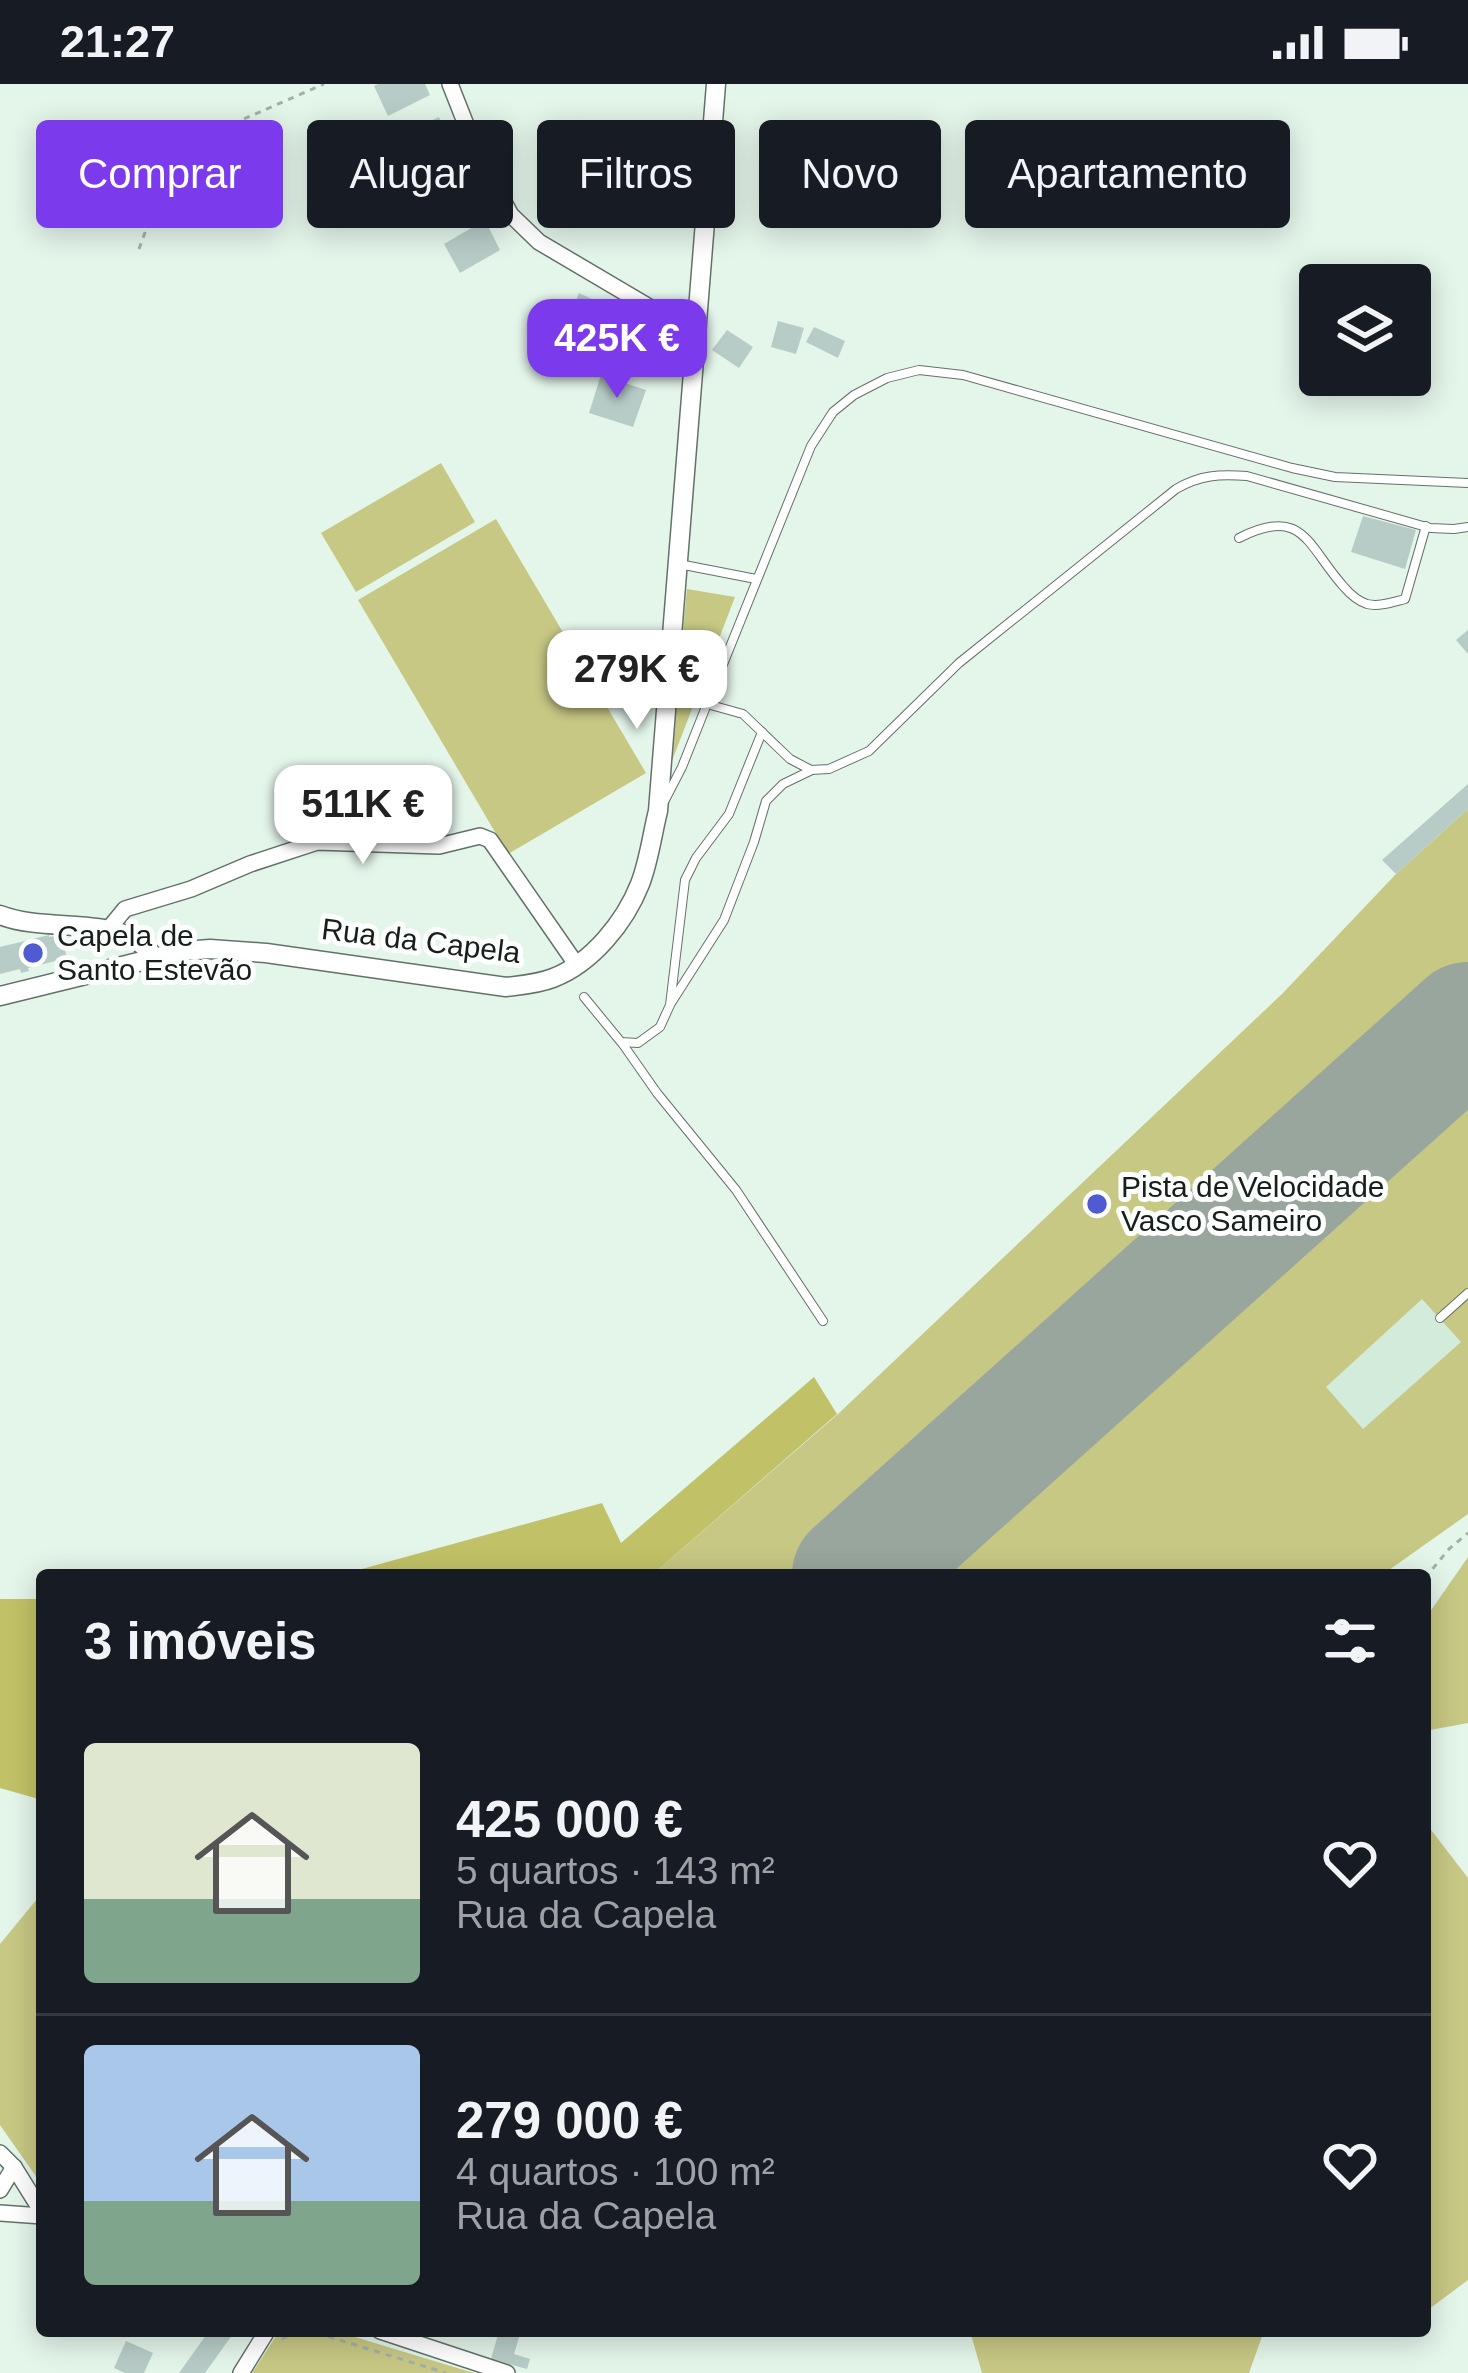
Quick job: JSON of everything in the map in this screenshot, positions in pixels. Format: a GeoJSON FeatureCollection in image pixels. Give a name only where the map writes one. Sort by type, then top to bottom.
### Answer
{"type":"FeatureCollection","features":[{"type":"Feature","properties":{"kind":"street"},"geometry":{"type":"LineString","coordinates":[[450,84],[478,155],[512,214],[539,242],[656,310],[697,322]]}},
{"type":"Feature","properties":{"kind":"street","name":"Rua da Capela"},"geometry":{"type":"LineString","coordinates":[[0,996],[154,957],[210,949],[266,952],[506,987],[555,978],[621,922],[641,881],[656,817],[716,84]]}},
{"type":"Feature","properties":{"kind":"street"},"geometry":{"type":"LineString","coordinates":[[107,931],[125,909],[317,842],[439,847],[479,836],[490,840],[576,964]]}},
{"type":"Feature","properties":{"kind":"street"},"geometry":{"type":"LineString","coordinates":[[0,915],[107,931],[135,939],[154,957]]}},
{"type":"Feature","properties":{"kind":"street"},"geometry":{"type":"LineString","coordinates":[[0,2152],[36,2204]]}},
{"type":"Feature","properties":{"kind":"street"},"geometry":{"type":"LineString","coordinates":[[0,2190],[14,2167]]}},
{"type":"Feature","properties":{"kind":"street"},"geometry":{"type":"LineString","coordinates":[[0,2212],[36,2214]]}},
{"type":"Feature","properties":{"kind":"street"},"geometry":{"type":"LineString","coordinates":[[241,2373],[272,2337]]}},
{"type":"Feature","properties":{"kind":"street"},"geometry":{"type":"LineString","coordinates":[[398,2337],[507,2373]]}},
{"type":"Feature","properties":{"kind":"lane"},"geometry":{"type":"LineString","coordinates":[[656,817],[682,767],[811,446],[833,412],[887,378],[919,370],[963,375],[1335,477],[1468,483]]}},
{"type":"Feature","properties":{"kind":"lane"},"geometry":{"type":"LineString","coordinates":[[621,1042],[638,1043],[660,1027],[724,920],[766,800],[783,784],[811,770],[829,769],[869,751],[959,663],[1176,489],[1196,478],[1247,476],[1426,526],[1468,527]]}},
{"type":"Feature","properties":{"kind":"lane"},"geometry":{"type":"LineString","coordinates":[[1239,538],[1263,526],[1298,531],[1353,596],[1369,605],[1387,604],[1405,599],[1426,526]]}},
{"type":"Feature","properties":{"kind":"lane"},"geometry":{"type":"LineString","coordinates":[[677,564],[756,579]]}},
{"type":"Feature","properties":{"kind":"lane"},"geometry":{"type":"LineString","coordinates":[[706,704],[743,714],[790,759],[811,770]]}},
{"type":"Feature","properties":{"kind":"lane"},"geometry":{"type":"LineString","coordinates":[[670,1004],[685,880],[729,814],[762,732]]}},
{"type":"Feature","properties":{"kind":"lane"},"geometry":{"type":"LineString","coordinates":[[584,997],[736,1190],[823,1321]]}},
{"type":"Feature","properties":{"kind":"lane"},"geometry":{"type":"LineString","coordinates":[[1440,1318],[1468,1293]]}},
{"type":"Feature","properties":{"kind":"path"},"geometry":{"type":"LineString","coordinates":[[139,249],[172,159],[182,146],[324,84]]}},
{"type":"Feature","properties":{"kind":"path"},"geometry":{"type":"LineString","coordinates":[[1431,1571],[1468,1533]]}},
{"type":"Feature","properties":{"kind":"path"},"geometry":{"type":"LineString","coordinates":[[330,2337],[446,2373]]}},
{"type":"Feature","properties":{"kind":"shaded area"},"geometry":{"type":"Polygon","coordinates":[[[1468,905],[1468,1468],[1271,1569],[726,1569],[1468,905]]]}},
{"type":"Feature","properties":{"kind":"shaded area"},"geometry":{"type":"Polygon","coordinates":[[[814,1377],[837,1414],[659,1569],[362,1569],[602,1503],[621,1543],[814,1377]]]}},
{"type":"Feature","properties":{"kind":"shaded area"},"geometry":{"type":"Polygon","coordinates":[[[0,1599],[36,1599],[36,1798],[0,1788],[0,1599]]]}},
{"type":"Feature","properties":{"kind":"green space"},"geometry":{"type":"Polygon","coordinates":[[[441,463],[475,522],[356,592],[321,533],[441,463]]]}},
{"type":"Feature","properties":{"kind":"green space"},"geometry":{"type":"Polygon","coordinates":[[[496,519],[646,773],[508,854],[358,600],[496,519]]]}},
{"type":"Feature","properties":{"kind":"green space"},"geometry":{"type":"Polygon","coordinates":[[[687,589],[735,597],[670,766],[687,589]]]}},
{"type":"Feature","properties":{"kind":"green space"},"geometry":{"type":"Polygon","coordinates":[[[1468,809],[1468,985],[816,1569],[659,1569],[838,1414],[1282,994],[1396,874],[1468,809]]]}},
{"type":"Feature","properties":{"kind":"green space"},"geometry":{"type":"Polygon","coordinates":[[[1468,1068],[1468,1514],[1390,1569],[912,1569],[1468,1068]],[[1422,1299],[1326,1387],[1363,1429],[1461,1342],[1422,1299]]]}},
{"type":"Feature","properties":{"kind":"green space"},"geometry":{"type":"Polygon","coordinates":[[[1468,1557],[1468,1723],[1431,1730],[1431,1610],[1468,1557]]]}},
{"type":"Feature","properties":{"kind":"green space"},"geometry":{"type":"Polygon","coordinates":[[[1431,1830],[1468,1878],[1468,2280],[1431,2308],[1431,1830]]]}},
{"type":"Feature","properties":{"kind":"green space"},"geometry":{"type":"Polygon","coordinates":[[[36,1900],[36,2176],[0,2125],[0,1944],[36,1900]]]}},
{"type":"Feature","properties":{"kind":"green space"},"geometry":{"type":"Polygon","coordinates":[[[275,2337],[355,2337],[474,2373],[252,2373],[275,2337]]]}},
{"type":"Feature","properties":{"kind":"green space"},"geometry":{"type":"Polygon","coordinates":[[[972,2337],[1262,2337],[1249,2373],[982,2373],[972,2337]]]}},
{"type":"Feature","properties":{"kind":"building"},"geometry":{"type":"Polygon","coordinates":[[[425,84],[430,95],[388,116],[374,86],[425,84]]]}},
{"type":"Feature","properties":{"kind":"building"},"geometry":{"type":"Polygon","coordinates":[[[471,228],[489,228],[500,250],[460,273],[444,244],[471,228]]]}},
{"type":"Feature","properties":{"kind":"building"},"geometry":{"type":"Polygon","coordinates":[[[579,293],[609,307],[592,346],[566,334],[579,293]]]}},
{"type":"Feature","properties":{"kind":"building"},"geometry":{"type":"Polygon","coordinates":[[[778,321],[804,328],[796,354],[771,347],[778,321]]]}},
{"type":"Feature","properties":{"kind":"building"},"geometry":{"type":"Polygon","coordinates":[[[619,323],[653,335],[642,362],[635,359],[633,365],[608,358],[619,323]]]}},
{"type":"Feature","properties":{"kind":"building"},"geometry":{"type":"Polygon","coordinates":[[[814,327],[845,341],[838,358],[806,342],[814,327]]]}},
{"type":"Feature","properties":{"kind":"building"},"geometry":{"type":"Polygon","coordinates":[[[727,330],[753,347],[739,368],[712,350],[727,330]]]}},
{"type":"Feature","properties":{"kind":"building"},"geometry":{"type":"Polygon","coordinates":[[[601,375],[646,390],[633,427],[589,413],[601,375]]]}},
{"type":"Feature","properties":{"kind":"building"},"geometry":{"type":"Polygon","coordinates":[[[1363,516],[1416,530],[1405,569],[1351,552],[1363,516]]]}},
{"type":"Feature","properties":{"kind":"building"},"geometry":{"type":"Polygon","coordinates":[[[1468,630],[1468,654],[1456,640],[1468,630]]]}},
{"type":"Feature","properties":{"kind":"building"},"geometry":{"type":"Polygon","coordinates":[[[1468,784],[1468,809],[1396,874],[1382,860],[1468,784]]]}},
{"type":"Feature","properties":{"kind":"building","name":"Capela de Santo Estevão"},"geometry":{"type":"Polygon","coordinates":[[[61,935],[67,958],[21,973],[20,969],[0,974],[0,947],[61,935]]]}},
{"type":"Feature","properties":{"kind":"building"},"geometry":{"type":"Polygon","coordinates":[[[205,2337],[231,2337],[205,2373],[179,2373],[205,2337]]]}},
{"type":"Feature","properties":{"kind":"building"},"geometry":{"type":"Polygon","coordinates":[[[497,2337],[519,2337],[514,2354],[530,2359],[527,2369],[491,2359],[497,2337]]]}},
{"type":"Feature","properties":{"kind":"building"},"geometry":{"type":"Polygon","coordinates":[[[126,2341],[153,2353],[144,2373],[114,2368],[126,2341]]]}},
{"type":"Feature","properties":{"kind":"runway"},"geometry":{"type":"LineString","coordinates":[[862,1569],[1468,1025]]}},
{"type":"Feature","properties":{"kind":"place","name":"Capela de Santo Estevão"},"geometry":{"type":"Point","coordinates":[33,953]}},
{"type":"Feature","properties":{"kind":"place","name":"Pista de Velocidade Vasco Sameiro"},"geometry":{"type":"Point","coordinates":[1097,1204]}}]}
